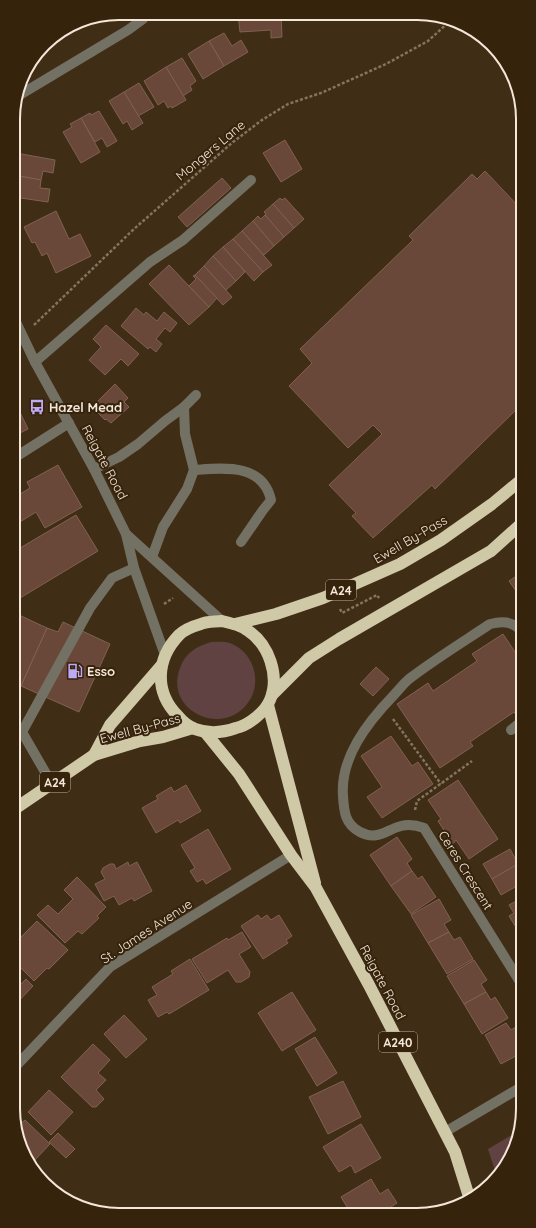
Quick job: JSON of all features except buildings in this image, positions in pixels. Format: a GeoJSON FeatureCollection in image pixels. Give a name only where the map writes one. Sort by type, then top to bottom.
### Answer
{"type":"FeatureCollection","features":[{"type":"Feature","properties":{"kind":"highway","name":"Ewell By-Pass"},"geometry":{"type":"LineString","coordinates":[[235,624],[276,614],[323,598],[400,564],[441,540],[492,504],[516,484]]}},
{"type":"Feature","properties":{"kind":"highway","name":"Ewell By-Pass"},"geometry":{"type":"LineString","coordinates":[[163,661],[160,675],[163,694],[170,708],[184,722],[193,728],[205,732],[223,732],[242,727],[252,720],[309,658],[491,551],[516,528]]}},
{"type":"Feature","properties":{"kind":"highway","name":"Ewell By-Pass"},"geometry":{"type":"LineString","coordinates":[[94,755],[110,725],[163,661],[180,634],[202,623],[222,621],[235,624],[248,630],[258,640],[268,655],[274,674],[270,700]]}},
{"type":"Feature","properties":{"kind":"highway","name":"Reigate Road"},"geometry":{"type":"LineString","coordinates":[[270,700],[316,888]]}},
{"type":"Feature","properties":{"kind":"highway","name":"Ewell By-Pass"},"geometry":{"type":"LineString","coordinates":[[20,805],[94,755],[140,741],[163,737],[193,728]]}},
{"type":"Feature","properties":{"kind":"highway","name":"Reigate Road"},"geometry":{"type":"LineString","coordinates":[[205,732],[239,774],[291,855],[316,888],[369,985],[455,1152],[468,1194]]}},
{"type":"Feature","properties":{"kind":"street"},"geometry":{"type":"LineString","coordinates":[[24,93],[128,30],[142,20]]}},
{"type":"Feature","properties":{"kind":"street"},"geometry":{"type":"LineString","coordinates":[[35,362],[150,262],[183,240],[251,180]]}},
{"type":"Feature","properties":{"kind":"street","name":"Reigate Road"},"geometry":{"type":"LineString","coordinates":[[20,330],[35,362],[94,469],[126,534],[134,568],[163,661]]}},
{"type":"Feature","properties":{"kind":"street"},"geometry":{"type":"LineString","coordinates":[[94,469],[119,457],[138,444],[196,396]]}},
{"type":"Feature","properties":{"kind":"street"},"geometry":{"type":"LineString","coordinates":[[152,557],[163,527],[187,489],[194,470],[185,434],[184,407]]}},
{"type":"Feature","properties":{"kind":"street"},"geometry":{"type":"LineString","coordinates":[[20,454],[69,423]]}},
{"type":"Feature","properties":{"kind":"street"},"geometry":{"type":"LineString","coordinates":[[194,470],[225,468],[252,474],[260,478],[269,492],[271,500],[241,542]]}},
{"type":"Feature","properties":{"kind":"street","name":"Reigate Road"},"geometry":{"type":"LineString","coordinates":[[126,534],[222,621]]}},
{"type":"Feature","properties":{"kind":"street"},"geometry":{"type":"LineString","coordinates":[[52,784],[22,732],[90,608],[112,578],[134,568]]}},
{"type":"Feature","properties":{"kind":"street"},"geometry":{"type":"LineString","coordinates":[[413,824],[400,826],[381,835],[370,835],[361,832],[348,822],[344,809],[342,787],[345,770],[357,742],[378,712],[409,680],[490,624],[502,621],[516,627]]}},
{"type":"Feature","properties":{"kind":"street"},"geometry":{"type":"LineString","coordinates":[[511,730],[516,726]]}},
{"type":"Feature","properties":{"kind":"street","name":"Ceres Crescent"},"geometry":{"type":"LineString","coordinates":[[413,824],[424,828],[516,974]]}},
{"type":"Feature","properties":{"kind":"street","name":"St. James Avenue"},"geometry":{"type":"LineString","coordinates":[[20,1062],[110,967],[291,855]]}},
{"type":"Feature","properties":{"kind":"street"},"geometry":{"type":"LineString","coordinates":[[445,1132],[516,1090]]}},
{"type":"Feature","properties":{"kind":"path","name":"Mongers Lane"},"geometry":{"type":"LineString","coordinates":[[23,336],[134,229],[233,142],[262,120],[288,104],[321,94],[386,64],[428,41],[447,25]]}},
{"type":"Feature","properties":{"kind":"path"},"geometry":{"type":"LineString","coordinates":[[340,609],[342,613],[377,595],[381,601]]}},
{"type":"Feature","properties":{"kind":"path"},"geometry":{"type":"LineString","coordinates":[[158,608],[173,598]]}},
{"type":"Feature","properties":{"kind":"path"},"geometry":{"type":"LineString","coordinates":[[384,706],[441,784]]}},
{"type":"Feature","properties":{"kind":"path"},"geometry":{"type":"LineString","coordinates":[[413,824],[417,801],[472,761]]}},
{"type":"Feature","properties":{"kind":"shaded area"},"geometry":{"type":"Polygon","coordinates":[[[211,642],[227,642],[239,648],[250,660],[255,675],[254,691],[251,698],[241,711],[228,717],[214,719],[200,716],[189,708],[181,698],[177,684],[180,668],[188,654],[196,648],[211,642]]]}},
{"type":"Feature","properties":{"kind":"shaded area"},"geometry":{"type":"Polygon","coordinates":[[[513,1134],[503,1158],[495,1170],[488,1149],[513,1134]]]}},
{"type":"Feature","properties":{"kind":"place","name":"Hazel Mead"},"geometry":{"type":"Point","coordinates":[37,407]}},
{"type":"Feature","properties":{"kind":"place","name":"Esso"},"geometry":{"type":"Point","coordinates":[75,671]}}]}
